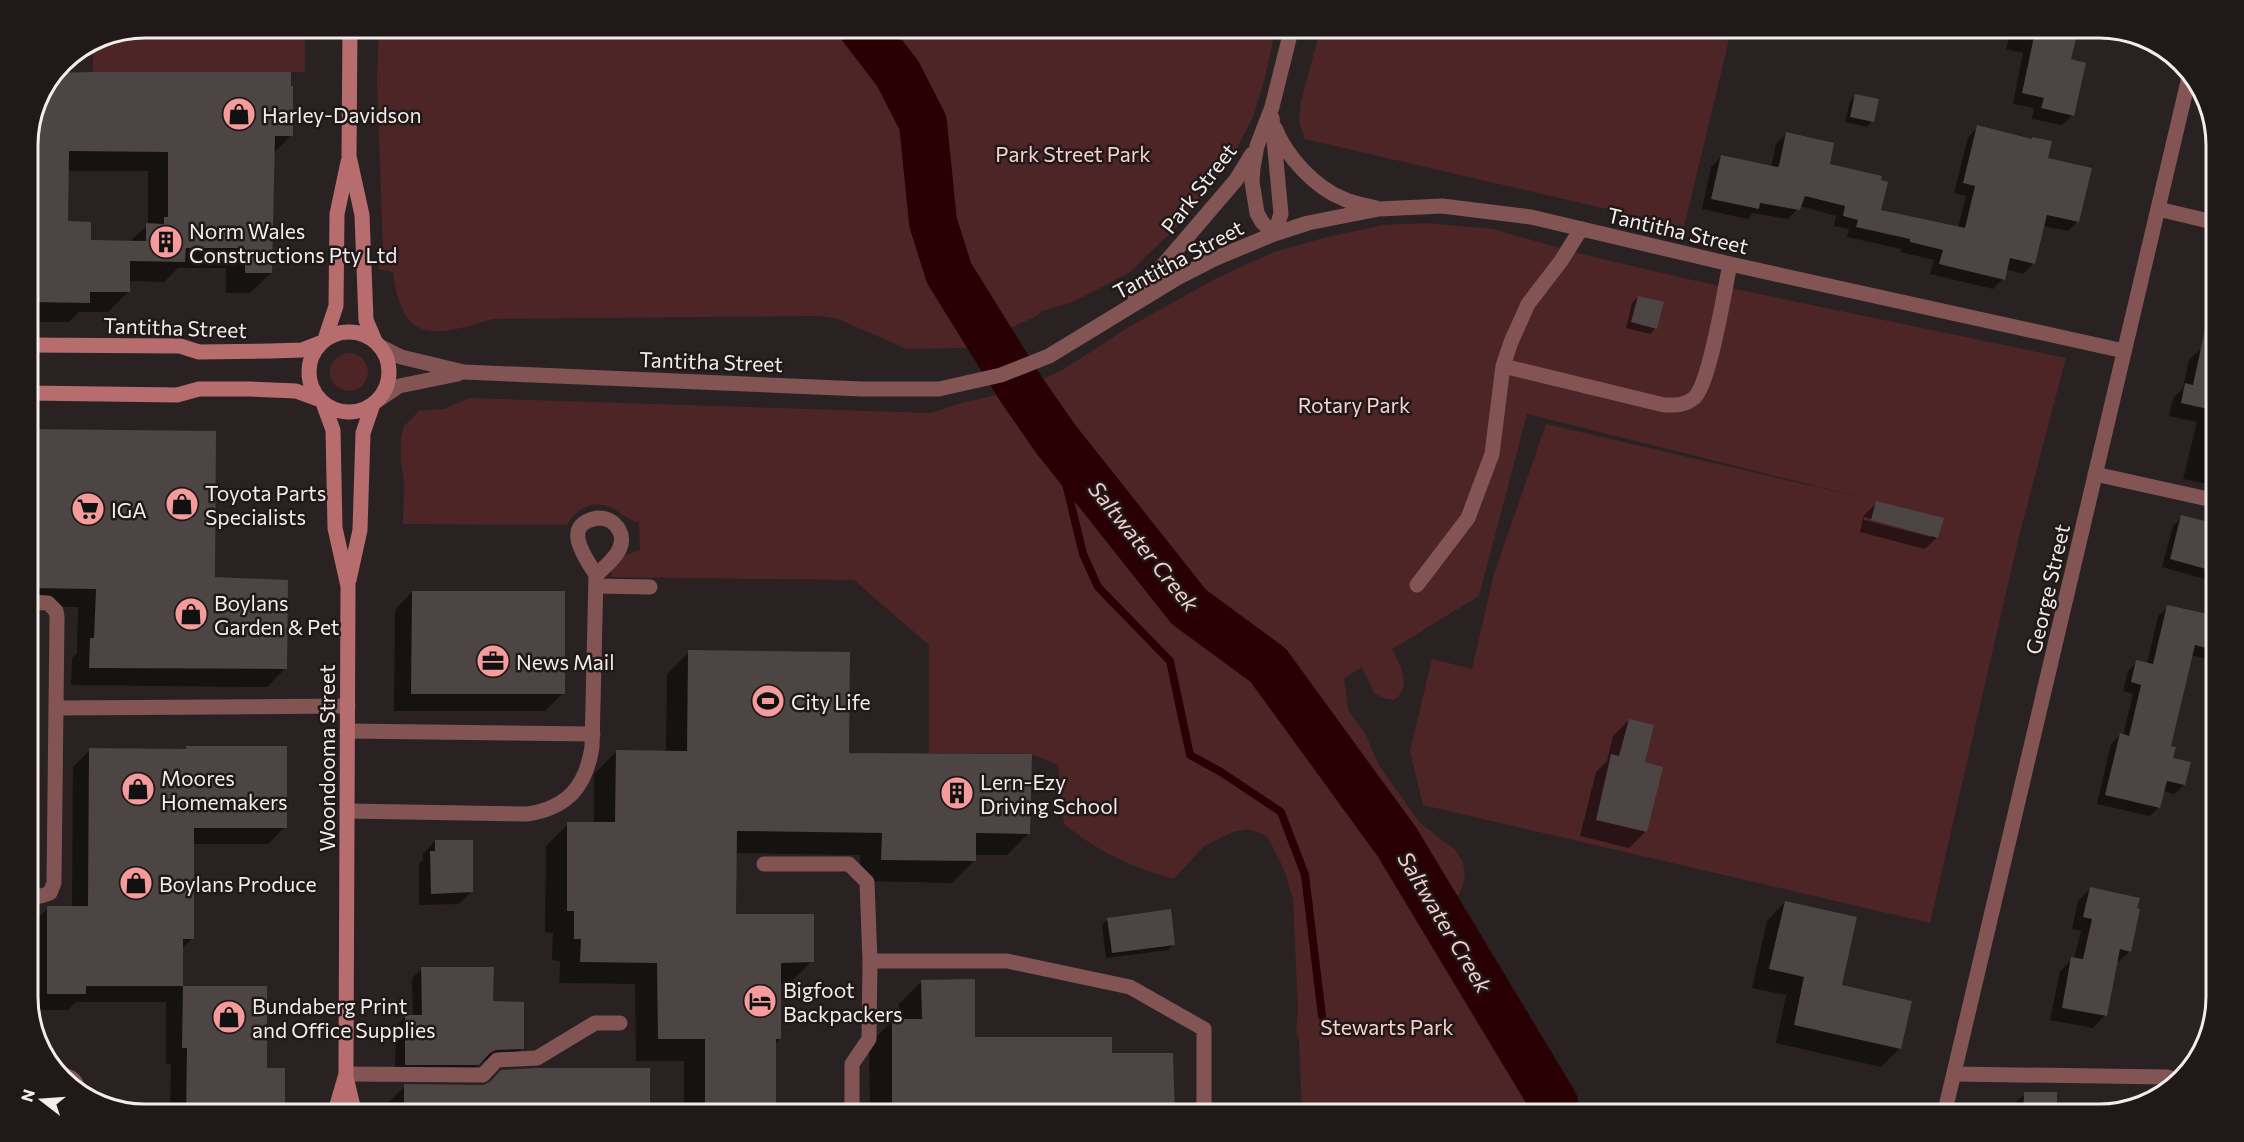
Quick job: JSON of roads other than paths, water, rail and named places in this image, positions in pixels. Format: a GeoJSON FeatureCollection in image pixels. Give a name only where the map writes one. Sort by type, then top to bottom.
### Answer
{"type":"FeatureCollection","features":[{"type":"Feature","properties":{"kind":"street"},"geometry":{"type":"LineString","coordinates":[[320,401],[308,376],[313,353],[323,341],[336,306],[337,214],[349,156],[350,38]]}},
{"type":"Feature","properties":{"kind":"street","name":"Park Street"},"geometry":{"type":"LineString","coordinates":[[1126,310],[1236,180],[1257,146],[1272,112],[1289,38]]}},
{"type":"Feature","properties":{"kind":"street","name":"George Street"},"geometry":{"type":"LineString","coordinates":[[1947,1104],[2188,83]]}},
{"type":"Feature","properties":{"kind":"street"},"geometry":{"type":"LineString","coordinates":[[1272,112],[1281,141],[1317,183],[1344,200],[1379,209]]}},
{"type":"Feature","properties":{"kind":"street","name":"Park Street"},"geometry":{"type":"LineString","coordinates":[[1257,146],[1252,182],[1254,200],[1262,222],[1274,234],[1281,214],[1272,112]]}},
{"type":"Feature","properties":{"kind":"street"},"geometry":{"type":"LineString","coordinates":[[38,393],[177,396],[199,389],[296,391],[343,412],[364,410],[375,402],[388,379],[389,367],[386,356],[377,344],[366,320],[362,215],[349,156]]}},
{"type":"Feature","properties":{"kind":"street","name":"Tantitha Street"},"geometry":{"type":"LineString","coordinates":[[377,344],[401,357],[464,372],[862,389],[939,389],[977,381],[1020,368],[1049,356],[1195,268],[1274,234],[1308,223],[1379,209],[1442,206],[1482,209],[1531,217],[1730,264],[2124,351]]}},
{"type":"Feature","properties":{"kind":"street"},"geometry":{"type":"LineString","coordinates":[[2158,209],[2206,220]]}},
{"type":"Feature","properties":{"kind":"street"},"geometry":{"type":"LineString","coordinates":[[1417,585],[1468,518],[1492,454],[1503,366],[1528,304],[1561,261],[1581,229]]}},
{"type":"Feature","properties":{"kind":"street"},"geometry":{"type":"LineString","coordinates":[[1503,366],[1664,405],[1682,405],[1696,396],[1706,372],[1730,264]]}},
{"type":"Feature","properties":{"kind":"street"},"geometry":{"type":"LineString","coordinates":[[323,341],[335,334],[356,332],[366,335],[377,344]]}},
{"type":"Feature","properties":{"kind":"street","name":"Tantitha Street"},"geometry":{"type":"LineString","coordinates":[[38,345],[180,346],[200,352],[232,352],[302,350],[323,341]]}},
{"type":"Feature","properties":{"kind":"street","name":"Tantitha Street"},"geometry":{"type":"LineString","coordinates":[[375,402],[399,386],[464,372]]}},
{"type":"Feature","properties":{"kind":"street","name":"Woondooma Street"},"geometry":{"type":"LineString","coordinates":[[320,401],[333,430],[335,528],[348,586]]}},
{"type":"Feature","properties":{"kind":"street","name":"Woondooma Street"},"geometry":{"type":"LineString","coordinates":[[353,1104],[346,1074],[348,586],[360,530],[363,433],[375,402]]}},
{"type":"Feature","properties":{"kind":"street"},"geometry":{"type":"LineString","coordinates":[[2095,474],[2206,499]]}},
{"type":"Feature","properties":{"kind":"street"},"geometry":{"type":"LineString","coordinates":[[347,811],[527,814],[558,806],[583,781],[590,764],[593,734],[596,581],[650,587]]}},
{"type":"Feature","properties":{"kind":"street"},"geometry":{"type":"LineString","coordinates":[[38,603],[48,603],[56,611],[54,883],[50,893],[38,896]]}},
{"type":"Feature","properties":{"kind":"street"},"geometry":{"type":"LineString","coordinates":[[56,708],[348,706]]}},
{"type":"Feature","properties":{"kind":"street"},"geometry":{"type":"LineString","coordinates":[[348,731],[593,734]]}},
{"type":"Feature","properties":{"kind":"street"},"geometry":{"type":"LineString","coordinates":[[764,864],[849,864],[867,882],[870,961],[869,1039],[852,1064],[852,1104]]}},
{"type":"Feature","properties":{"kind":"street"},"geometry":{"type":"LineString","coordinates":[[870,961],[1008,961],[1130,987],[1204,1029],[1204,1104]]}},
{"type":"Feature","properties":{"kind":"street"},"geometry":{"type":"LineString","coordinates":[[346,1074],[483,1075],[497,1060],[537,1058],[595,1023],[621,1023]]}},
{"type":"Feature","properties":{"kind":"street","name":"Woondooma Street"},"geometry":{"type":"LineString","coordinates":[[337,1104],[346,1074]]}},
{"type":"Feature","properties":{"kind":"street"},"geometry":{"type":"LineString","coordinates":[[1954,1074],[2170,1078]]}},
{"type":"Feature","properties":{"kind":"waterway","name":"Saltwater Creek"},"geometry":{"type":"LineString","coordinates":[[870,38],[898,74],[923,123],[933,222],[949,273],[1021,389],[1055,438],[1189,607],[1268,665],[1397,842],[1554,1103]]}},
{"type":"Feature","properties":{"kind":"waterway"},"geometry":{"type":"LineString","coordinates":[[1055,438],[1083,554],[1098,587],[1170,661],[1190,755],[1221,772],[1281,812],[1305,875],[1322,1016]]}},
{"type":"Feature","properties":{"kind":"place","name":"Harley-Davidson"},"geometry":{"type":"Point","coordinates":[239,114]}},
{"type":"Feature","properties":{"kind":"place","name":"Norm Wales Constructions Pty Ltd"},"geometry":{"type":"Point","coordinates":[166,242]}},
{"type":"Feature","properties":{"kind":"place","name":"Toyota Parts Specialists"},"geometry":{"type":"Point","coordinates":[182,504]}},
{"type":"Feature","properties":{"kind":"place","name":"IGA"},"geometry":{"type":"Point","coordinates":[88,509]}},
{"type":"Feature","properties":{"kind":"place","name":"Boylans Garden & Pet"},"geometry":{"type":"Point","coordinates":[191,614]}},
{"type":"Feature","properties":{"kind":"place","name":"News Mail"},"geometry":{"type":"Point","coordinates":[493,661]}},
{"type":"Feature","properties":{"kind":"place","name":"City Life"},"geometry":{"type":"Point","coordinates":[768,701]}},
{"type":"Feature","properties":{"kind":"place","name":"Moores Homemakers"},"geometry":{"type":"Point","coordinates":[138,789]}},
{"type":"Feature","properties":{"kind":"place","name":"Lern-Ezy Driving School"},"geometry":{"type":"Point","coordinates":[957,793]}},
{"type":"Feature","properties":{"kind":"place","name":"Boylans Produce"},"geometry":{"type":"Point","coordinates":[136,883]}},
{"type":"Feature","properties":{"kind":"place","name":"Bigfoot Backpackers"},"geometry":{"type":"Point","coordinates":[760,1001]}},
{"type":"Feature","properties":{"kind":"place","name":"Bundaberg Print and Office Supplies"},"geometry":{"type":"Point","coordinates":[229,1017]}},
{"type":"Feature","properties":{"kind":"park label","name":"Park Street Park"},"geometry":{"type":"Point","coordinates":[1073,153]}},
{"type":"Feature","properties":{"kind":"park label","name":"Rotary Park"},"geometry":{"type":"Point","coordinates":[1354,404]}},
{"type":"Feature","properties":{"kind":"park label","name":"Stewarts Park"},"geometry":{"type":"Point","coordinates":[1387,1026]}}]}
